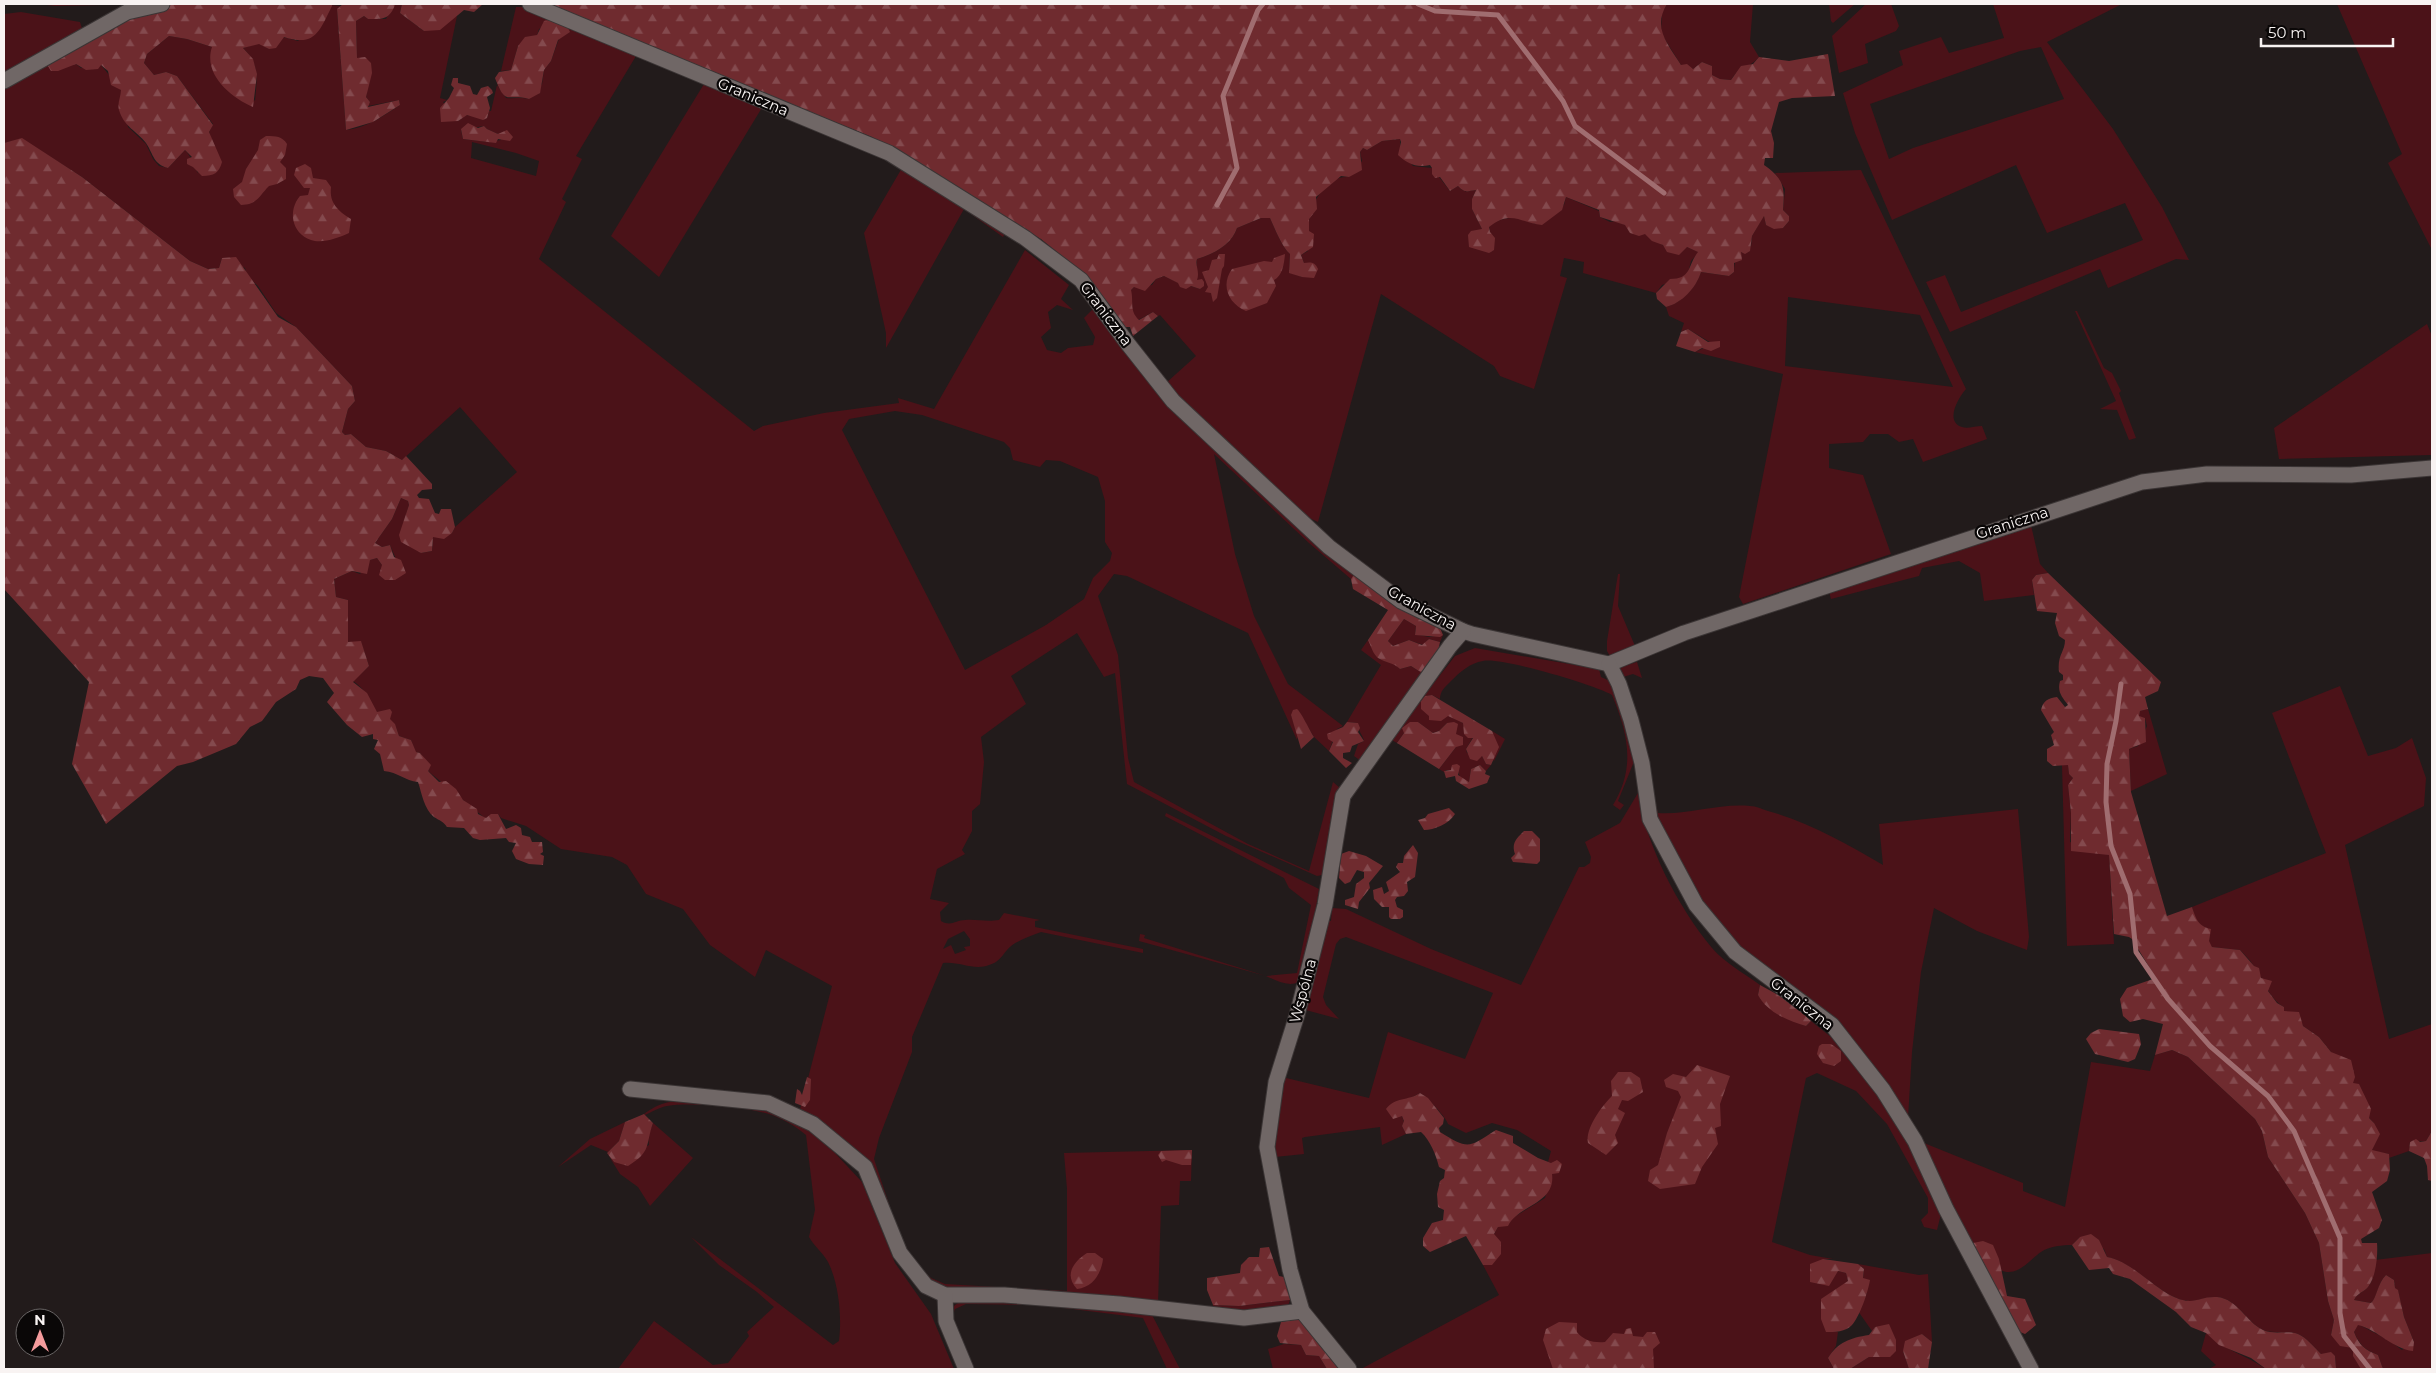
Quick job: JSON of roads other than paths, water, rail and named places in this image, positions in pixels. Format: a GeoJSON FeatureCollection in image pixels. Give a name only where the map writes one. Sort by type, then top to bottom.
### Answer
{"type":"FeatureCollection","features":[{"type":"Feature","properties":{"kind":"street"},"geometry":{"type":"LineString","coordinates":[[4,81],[127,12],[162,4]]}},
{"type":"Feature","properties":{"kind":"street","name":"Graniczna"},"geometry":{"type":"LineString","coordinates":[[530,4],[889,153],[1025,238],[1081,280],[1173,401],[1328,547],[1401,601],[1463,631],[1609,664],[1684,633],[2142,482],[2207,474],[2352,475],[2432,468]]}},
{"type":"Feature","properties":{"kind":"street","name":"Wspólna"},"geometry":{"type":"LineString","coordinates":[[1349,1369],[1302,1311],[1290,1270],[1267,1146],[1276,1082],[1297,1015],[1325,905],[1343,796],[1450,646],[1463,631]]}},
{"type":"Feature","properties":{"kind":"street","name":"Graniczna"},"geometry":{"type":"LineString","coordinates":[[1609,664],[1619,684],[1631,720],[1642,763],[1650,819],[1696,905],[1735,952],[1832,1025],[1882,1090],[1915,1141],[1946,1210],[2031,1369]]}},
{"type":"Feature","properties":{"kind":"street"},"geometry":{"type":"LineString","coordinates":[[630,1089],[768,1103],[813,1124],[865,1167],[900,1253],[926,1286],[945,1295],[1004,1295],[1071,1300],[1244,1318],[1302,1311]]}},
{"type":"Feature","properties":{"kind":"street"},"geometry":{"type":"LineString","coordinates":[[945,1295],[946,1321],[966,1369]]}},
{"type":"Feature","properties":{"kind":"waterway"},"geometry":{"type":"LineString","coordinates":[[1217,205],[1237,168],[1223,96],[1258,10],[1263,4]]}},
{"type":"Feature","properties":{"kind":"waterway"},"geometry":{"type":"LineString","coordinates":[[1418,4],[1435,11],[1498,15],[1563,101],[1575,126],[1664,193]]}},
{"type":"Feature","properties":{"kind":"waterway"},"geometry":{"type":"LineString","coordinates":[[2121,684],[2107,764],[2106,802],[2111,846],[2130,894],[2136,952],[2168,999],[2210,1046],[2268,1096],[2294,1131],[2340,1238],[2340,1313],[2344,1336],[2370,1369]]}}]}
